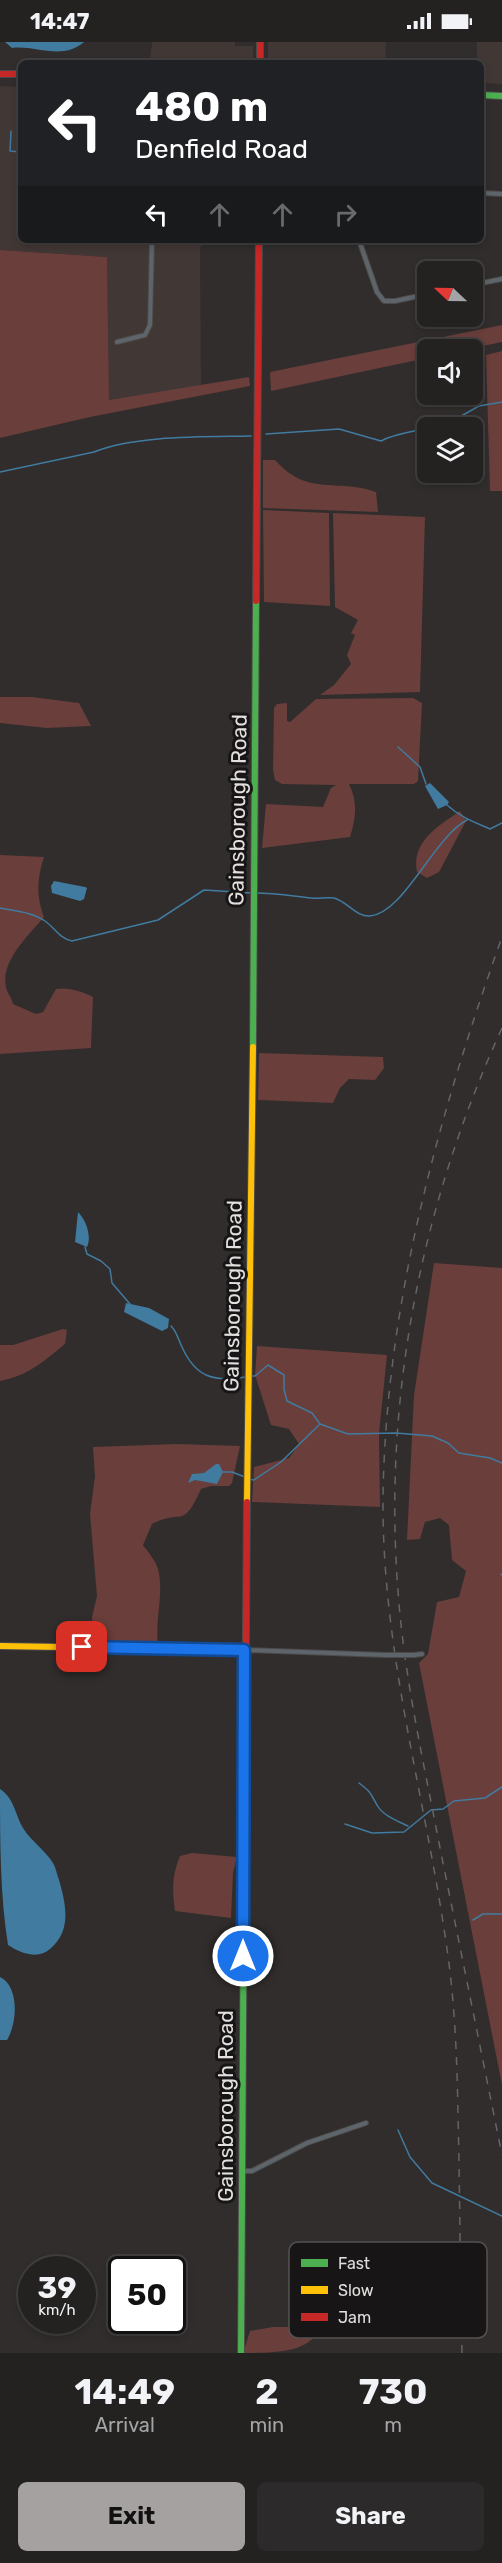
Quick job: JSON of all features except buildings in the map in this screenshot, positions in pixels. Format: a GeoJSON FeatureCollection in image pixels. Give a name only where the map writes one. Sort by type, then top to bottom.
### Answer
{"type":"FeatureCollection","features":[{"type":"Feature","properties":{"kind":"main road"},"geometry":{"type":"LineString","coordinates":[[260,42],[260,60]]}},
{"type":"Feature","properties":{"kind":"main road"},"geometry":{"type":"LineString","coordinates":[[0,74],[18,74]]}},
{"type":"Feature","properties":{"kind":"main road"},"geometry":{"type":"LineString","coordinates":[[484,95],[502,96]]}},
{"type":"Feature","properties":{"kind":"main road","name":"Gainsborough Road"},"geometry":{"type":"LineString","coordinates":[[241,2353],[244,1650],[251,1248],[259,243]]}},
{"type":"Feature","properties":{"kind":"main road"},"geometry":{"type":"LineString","coordinates":[[0,1646],[244,1650]]}},
{"type":"Feature","properties":{"kind":"street"},"geometry":{"type":"LineString","coordinates":[[484,193],[502,194]]}},
{"type":"Feature","properties":{"kind":"street"},"geometry":{"type":"LineString","coordinates":[[117,342],[145,335],[150,326],[152,243]]}},
{"type":"Feature","properties":{"kind":"street"},"geometry":{"type":"LineString","coordinates":[[360,243],[377,292],[384,301],[417,296]]}},
{"type":"Feature","properties":{"kind":"street"},"geometry":{"type":"LineString","coordinates":[[483,283],[502,279]]}},
{"type":"Feature","properties":{"kind":"street"},"geometry":{"type":"LineString","coordinates":[[244,1650],[386,1655],[422,1654]]}},
{"type":"Feature","properties":{"kind":"street"},"geometry":{"type":"LineString","coordinates":[[242,2171],[252,2171],[307,2143],[366,2123]]}},
{"type":"Feature","properties":{"kind":"shaded area"},"geometry":{"type":"Polygon","coordinates":[[[152,42],[235,42],[235,46],[253,46],[253,60],[150,60],[152,42]]]}},
{"type":"Feature","properties":{"kind":"shaded area"},"geometry":{"type":"Polygon","coordinates":[[[268,42],[386,42],[385,60],[268,60],[268,42]]]}},
{"type":"Feature","properties":{"kind":"shaded area"},"geometry":{"type":"Polygon","coordinates":[[[477,42],[502,42],[502,84],[484,83],[484,60],[477,60],[477,42]]]}},
{"type":"Feature","properties":{"kind":"shaded area"},"geometry":{"type":"Polygon","coordinates":[[[0,86],[18,87],[18,243],[204,243],[200,248],[201,386],[108,400],[107,257],[0,250],[0,86]]]}},
{"type":"Feature","properties":{"kind":"shaded area"},"geometry":{"type":"Polygon","coordinates":[[[0,250],[107,257],[109,400],[249,377],[250,386],[90,417],[0,438],[0,250]]]}},
{"type":"Feature","properties":{"kind":"shaded area"},"geometry":{"type":"Polygon","coordinates":[[[502,325],[502,342],[483,346],[483,339],[433,339],[502,325]]]}},
{"type":"Feature","properties":{"kind":"shaded area"},"geometry":{"type":"Polygon","coordinates":[[[417,342],[417,360],[271,391],[270,372],[417,342]]]}},
{"type":"Feature","properties":{"kind":"shaded area"},"geometry":{"type":"Polygon","coordinates":[[[502,351],[502,491],[490,491],[486,355],[502,351]]]}},
{"type":"Feature","properties":{"kind":"shaded area"},"geometry":{"type":"Polygon","coordinates":[[[263,460],[275,460],[299,479],[311,483],[348,486],[376,492],[378,512],[263,508],[263,460]]]}},
{"type":"Feature","properties":{"kind":"shaded area"},"geometry":{"type":"Polygon","coordinates":[[[263,510],[329,513],[330,606],[264,602],[263,510]]]}},
{"type":"Feature","properties":{"kind":"shaded area"},"geometry":{"type":"Polygon","coordinates":[[[333,513],[425,517],[420,692],[320,695],[334,685],[351,664],[347,655],[355,635],[351,633],[358,620],[335,607],[333,513]]]}},
{"type":"Feature","properties":{"kind":"shaded area"},"geometry":{"type":"Polygon","coordinates":[[[0,697],[32,697],[79,703],[91,726],[47,728],[0,723],[0,697]]]}},
{"type":"Feature","properties":{"kind":"shaded area"},"geometry":{"type":"Polygon","coordinates":[[[413,698],[422,703],[418,781],[414,784],[349,784],[354,797],[355,810],[350,837],[262,848],[266,804],[323,807],[331,788],[336,785],[282,784],[275,780],[273,770],[274,708],[277,704],[287,703],[287,721],[290,722],[316,699],[413,698]]]}},
{"type":"Feature","properties":{"kind":"shaded area"},"geometry":{"type":"Polygon","coordinates":[[[460,811],[466,821],[439,872],[427,878],[417,872],[416,861],[422,843],[435,829],[460,811]]]}},
{"type":"Feature","properties":{"kind":"shaded area"},"geometry":{"type":"Polygon","coordinates":[[[0,855],[44,857],[38,887],[44,917],[24,940],[7,967],[5,977],[13,1004],[36,1014],[43,1012],[56,989],[75,990],[93,997],[91,1048],[0,1054],[0,855]]]}},
{"type":"Feature","properties":{"kind":"shaded area"},"geometry":{"type":"Polygon","coordinates":[[[259,1053],[383,1057],[384,1068],[375,1080],[349,1079],[340,1088],[333,1103],[258,1100],[259,1053]]]}},
{"type":"Feature","properties":{"kind":"shaded area"},"geometry":{"type":"Polygon","coordinates":[[[434,1263],[502,1268],[502,2085],[419,1663],[428,1654],[437,1602],[459,1597],[466,1571],[452,1560],[449,1525],[440,1518],[425,1522],[420,1539],[407,1540],[414,1395],[434,1263]]]}},
{"type":"Feature","properties":{"kind":"shaded area"},"geometry":{"type":"Polygon","coordinates":[[[63,1329],[67,1330],[65,1344],[28,1371],[0,1381],[0,1345],[13,1345],[63,1329]]]}},
{"type":"Feature","properties":{"kind":"shaded area"},"geometry":{"type":"Polygon","coordinates":[[[257,1346],[387,1355],[379,1433],[380,1507],[252,1502],[254,1467],[289,1458],[299,1444],[289,1429],[271,1425],[255,1375],[257,1346]]]}},
{"type":"Feature","properties":{"kind":"shaded area"},"geometry":{"type":"Polygon","coordinates":[[[177,1444],[240,1446],[232,1483],[229,1486],[211,1486],[201,1489],[190,1510],[185,1514],[152,1524],[143,1545],[156,1563],[160,1579],[157,1629],[159,1649],[115,1649],[98,1645],[93,1634],[92,1617],[97,1596],[90,1514],[95,1476],[93,1447],[177,1444]]]}},
{"type":"Feature","properties":{"kind":"shaded area"},"geometry":{"type":"Polygon","coordinates":[[[192,1853],[237,1857],[233,1873],[231,1918],[175,1911],[173,1883],[177,1863],[180,1856],[192,1853]]]}},
{"type":"Feature","properties":{"kind":"shaded area"},"geometry":{"type":"Polygon","coordinates":[[[289,2327],[289,2338],[314,2338],[288,2350],[243,2353],[250,2331],[289,2327]]]}},
{"type":"Feature","properties":{"kind":"water"},"geometry":{"type":"Polygon","coordinates":[[[5,42],[84,42],[67,51],[49,51],[12,48],[5,42]]]}},
{"type":"Feature","properties":{"kind":"water"},"geometry":{"type":"Polygon","coordinates":[[[430,783],[449,802],[447,805],[438,809],[425,786],[430,783]]]}},
{"type":"Feature","properties":{"kind":"water"},"geometry":{"type":"Polygon","coordinates":[[[54,881],[87,888],[84,899],[80,901],[52,893],[51,886],[54,881]]]}},
{"type":"Feature","properties":{"kind":"water"},"geometry":{"type":"Polygon","coordinates":[[[78,1212],[87,1228],[89,1238],[87,1247],[75,1242],[78,1212]]]}},
{"type":"Feature","properties":{"kind":"water"},"geometry":{"type":"Polygon","coordinates":[[[126,1303],[149,1308],[169,1319],[168,1328],[162,1331],[124,1312],[126,1303]]]}},
{"type":"Feature","properties":{"kind":"water"},"geometry":{"type":"Polygon","coordinates":[[[219,1464],[223,1472],[217,1484],[195,1480],[188,1483],[192,1474],[204,1473],[219,1464]]]}},
{"type":"Feature","properties":{"kind":"water"},"geometry":{"type":"Polygon","coordinates":[[[0,1789],[11,1802],[26,1833],[53,1863],[62,1889],[65,1917],[62,1934],[50,1949],[40,1954],[23,1953],[8,1945],[2,1888],[0,1789]]]}},
{"type":"Feature","properties":{"kind":"water"},"geometry":{"type":"Polygon","coordinates":[[[0,1977],[11,1989],[15,2006],[13,2025],[7,2040],[0,2040],[0,1977]]]}},
{"type":"Feature","properties":{"kind":"waterway"},"geometry":{"type":"LineString","coordinates":[[11,131],[10,151],[18,152]]}},
{"type":"Feature","properties":{"kind":"waterway"},"geometry":{"type":"LineString","coordinates":[[460,417],[479,406],[502,402]]}},
{"type":"Feature","properties":{"kind":"waterway"},"geometry":{"type":"LineString","coordinates":[[266,434],[339,429],[381,441],[417,430]]}},
{"type":"Feature","properties":{"kind":"waterway"},"geometry":{"type":"LineString","coordinates":[[0,472],[94,452],[129,442],[171,438],[251,436]]}},
{"type":"Feature","properties":{"kind":"waterway"},"geometry":{"type":"LineString","coordinates":[[398,747],[420,767],[426,784]]}},
{"type":"Feature","properties":{"kind":"waterway"},"geometry":{"type":"LineString","coordinates":[[447,805],[462,816],[490,829],[502,823]]}},
{"type":"Feature","properties":{"kind":"waterway"},"geometry":{"type":"LineString","coordinates":[[255,893],[334,898],[365,916],[383,912],[407,889],[443,842],[467,820]]}},
{"type":"Feature","properties":{"kind":"waterway"},"geometry":{"type":"LineString","coordinates":[[0,908],[40,918],[64,938],[72,941],[158,920],[204,890],[251,893]]}},
{"type":"Feature","properties":{"kind":"waterway"},"geometry":{"type":"LineString","coordinates":[[85,1247],[87,1254],[110,1269],[112,1283],[130,1304]]}},
{"type":"Feature","properties":{"kind":"waterway"},"geometry":{"type":"LineString","coordinates":[[171,1326],[187,1357],[207,1376],[224,1379],[246,1377]]}},
{"type":"Feature","properties":{"kind":"waterway"},"geometry":{"type":"LineString","coordinates":[[251,1376],[255,1376],[268,1365],[284,1375],[287,1401],[312,1413],[320,1424],[348,1434],[396,1433],[432,1436],[448,1443],[459,1453],[490,1458],[502,1463]]}},
{"type":"Feature","properties":{"kind":"waterway"},"geometry":{"type":"LineString","coordinates":[[249,1479],[254,1480],[281,1462],[319,1425]]}},
{"type":"Feature","properties":{"kind":"waterway"},"geometry":{"type":"LineString","coordinates":[[223,1472],[232,1472],[245,1477]]}},
{"type":"Feature","properties":{"kind":"waterway"},"geometry":{"type":"LineString","coordinates":[[359,1783],[370,1793],[383,1812],[408,1826]]}},
{"type":"Feature","properties":{"kind":"waterway"},"geometry":{"type":"LineString","coordinates":[[345,1824],[372,1833],[404,1832],[431,1810],[443,1809],[454,1801],[485,1798],[502,1787]]}},
{"type":"Feature","properties":{"kind":"waterway"},"geometry":{"type":"LineString","coordinates":[[473,1920],[483,1914],[502,1914]]}},
{"type":"Feature","properties":{"kind":"waterway"},"geometry":{"type":"LineString","coordinates":[[398,2130],[410,2157],[432,2183],[502,2216]]}},
{"type":"Feature","properties":{"kind":"railway"},"geometry":{"type":"LineString","coordinates":[[460,2242],[458,2094],[452,1990],[438,1893],[397,1670],[385,1557],[383,1500],[386,1428],[393,1356],[419,1214],[457,1074],[502,937]]}},
{"type":"Feature","properties":{"kind":"railway"},"geometry":{"type":"LineString","coordinates":[[502,1028],[449,1163],[414,1303],[403,1374],[397,1446],[395,1518],[398,1591],[409,1686],[502,2155]]}},
{"type":"Feature","properties":{"kind":"railway"},"geometry":{"type":"LineString","coordinates":[[462,2338],[462,2353]]}},
{"type":"Feature","properties":{"kind":"traffic: fast"},"geometry":{"type":"LineString","coordinates":[[484,95],[502,96]]}},
{"type":"Feature","properties":{"kind":"traffic: fast"},"geometry":{"type":"LineString","coordinates":[[253,1047],[256,601]]}},
{"type":"Feature","properties":{"kind":"traffic: fast"},"geometry":{"type":"LineString","coordinates":[[241,2353],[244,1876]]}},
{"type":"Feature","properties":{"kind":"traffic: slow"},"geometry":{"type":"LineString","coordinates":[[247,1502],[253,1047]]}},
{"type":"Feature","properties":{"kind":"traffic: slow"},"geometry":{"type":"LineString","coordinates":[[0,1646],[245,1650]]}},
{"type":"Feature","properties":{"kind":"traffic: jam"},"geometry":{"type":"LineString","coordinates":[[260,42],[260,60]]}},
{"type":"Feature","properties":{"kind":"traffic: jam"},"geometry":{"type":"LineString","coordinates":[[0,74],[18,74]]}},
{"type":"Feature","properties":{"kind":"traffic: jam"},"geometry":{"type":"LineString","coordinates":[[256,601],[259,243]]}},
{"type":"Feature","properties":{"kind":"traffic: jam"},"geometry":{"type":"LineString","coordinates":[[244,1876],[247,1502]]}},
{"type":"Feature","properties":{"kind":"route"},"geometry":{"type":"LineString","coordinates":[[82,1647],[244,1650],[243,1956]]}}]}
